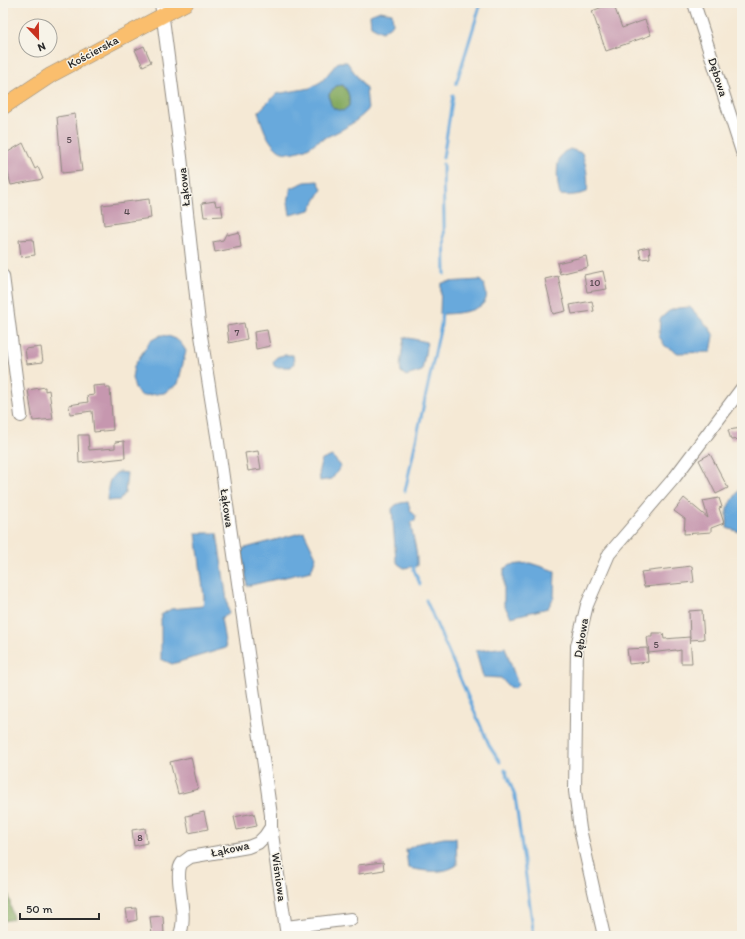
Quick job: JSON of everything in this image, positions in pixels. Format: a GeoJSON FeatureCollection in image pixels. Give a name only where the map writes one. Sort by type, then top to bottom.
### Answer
{"type":"FeatureCollection","features":[{"type":"Feature","properties":{"kind":"main road","name":"Kościerska"},"geometry":{"type":"LineString","coordinates":[[3,107],[51,75],[162,9],[186,3]]}},
{"type":"Feature","properties":{"kind":"street","name":"Dębowa"},"geometry":{"type":"LineString","coordinates":[[694,3],[742,152]]}},
{"type":"Feature","properties":{"kind":"street","name":"Łąkowa"},"geometry":{"type":"LineString","coordinates":[[162,9],[181,158],[199,323],[221,465],[271,815],[271,827],[261,840],[248,847],[190,857],[182,862],[178,870],[184,918],[179,936]]}},
{"type":"Feature","properties":{"kind":"street"},"geometry":{"type":"LineString","coordinates":[[3,276],[21,416]]}},
{"type":"Feature","properties":{"kind":"street","name":"Dębowa"},"geometry":{"type":"LineString","coordinates":[[604,936],[580,829],[575,791],[577,646],[587,605],[609,554],[675,477],[742,388]]}},
{"type":"Feature","properties":{"kind":"street","name":"Wiśniowa"},"geometry":{"type":"LineString","coordinates":[[271,827],[287,932],[351,919]]}},
{"type":"Feature","properties":{"kind":"green space"},"geometry":{"type":"Polygon","coordinates":[[[342,85],[348,92],[349,100],[349,106],[343,111],[332,106],[329,94],[336,86],[342,85]]]}},
{"type":"Feature","properties":{"kind":"green space"},"geometry":{"type":"Polygon","coordinates":[[[3,860],[13,919],[3,921],[3,860]]]}},
{"type":"Feature","properties":{"kind":"water"},"geometry":{"type":"Polygon","coordinates":[[[380,11],[392,13],[393,24],[382,32],[371,26],[370,15],[380,11]]]}},
{"type":"Feature","properties":{"kind":"water"},"geometry":{"type":"Polygon","coordinates":[[[338,62],[347,62],[366,89],[368,110],[350,125],[318,141],[306,149],[288,153],[281,152],[267,136],[258,112],[276,94],[310,88],[322,81],[338,62]],[[343,85],[336,86],[329,94],[332,106],[343,111],[349,106],[349,95],[343,85]]]}},
{"type":"Feature","properties":{"kind":"water"},"geometry":{"type":"Polygon","coordinates":[[[570,149],[582,153],[587,172],[587,192],[574,195],[560,195],[557,180],[558,162],[563,153],[570,149]]]}},
{"type":"Feature","properties":{"kind":"water"},"geometry":{"type":"Polygon","coordinates":[[[318,181],[322,189],[310,210],[290,215],[288,202],[291,188],[305,182],[318,181]]]}},
{"type":"Feature","properties":{"kind":"water"},"geometry":{"type":"Polygon","coordinates":[[[480,280],[486,292],[486,299],[483,304],[477,308],[462,312],[440,314],[441,284],[445,282],[480,280]]]}},
{"type":"Feature","properties":{"kind":"water"},"geometry":{"type":"Polygon","coordinates":[[[690,307],[710,329],[714,336],[711,352],[678,353],[665,346],[659,336],[660,319],[669,311],[678,308],[690,307]]]}},
{"type":"Feature","properties":{"kind":"water"},"geometry":{"type":"Polygon","coordinates":[[[161,335],[176,339],[186,351],[178,384],[164,393],[142,396],[135,389],[132,378],[134,366],[150,341],[161,335]]]}},
{"type":"Feature","properties":{"kind":"water"},"geometry":{"type":"Polygon","coordinates":[[[404,337],[427,342],[422,371],[406,376],[401,372],[400,366],[404,337]]]}},
{"type":"Feature","properties":{"kind":"water"},"geometry":{"type":"Polygon","coordinates":[[[293,355],[294,363],[291,367],[275,367],[273,363],[275,359],[279,356],[293,355]]]}},
{"type":"Feature","properties":{"kind":"water"},"geometry":{"type":"Polygon","coordinates":[[[332,456],[341,466],[332,479],[320,481],[319,469],[322,460],[332,456]]]}},
{"type":"Feature","properties":{"kind":"water"},"geometry":{"type":"Polygon","coordinates":[[[118,472],[127,473],[125,493],[120,500],[107,501],[110,481],[114,474],[118,472]]]}},
{"type":"Feature","properties":{"kind":"water"},"geometry":{"type":"Polygon","coordinates":[[[742,486],[742,533],[727,528],[727,508],[742,486]]]}},
{"type":"Feature","properties":{"kind":"water"},"geometry":{"type":"Polygon","coordinates":[[[408,502],[411,511],[416,516],[415,521],[411,522],[417,555],[417,566],[404,568],[398,564],[396,560],[392,509],[397,504],[408,502]]]}},
{"type":"Feature","properties":{"kind":"water"},"geometry":{"type":"Polygon","coordinates":[[[304,532],[316,557],[311,571],[247,586],[242,549],[304,532]]]}},
{"type":"Feature","properties":{"kind":"water"},"geometry":{"type":"Polygon","coordinates":[[[196,533],[217,533],[229,614],[221,618],[226,648],[172,664],[161,659],[161,615],[171,609],[203,606],[204,597],[196,533]]]}},
{"type":"Feature","properties":{"kind":"water"},"geometry":{"type":"Polygon","coordinates":[[[530,563],[555,571],[554,597],[548,608],[511,617],[504,605],[504,569],[511,565],[530,563]]]}},
{"type":"Feature","properties":{"kind":"water"},"geometry":{"type":"Polygon","coordinates":[[[505,647],[518,685],[514,689],[509,687],[501,678],[483,677],[476,651],[505,647]]]}},
{"type":"Feature","properties":{"kind":"water"},"geometry":{"type":"Polygon","coordinates":[[[444,838],[456,838],[457,865],[439,871],[408,868],[406,850],[419,843],[444,838]]]}},
{"type":"Feature","properties":{"kind":"building"},"geometry":{"type":"Polygon","coordinates":[[[613,3],[622,28],[645,20],[651,35],[606,51],[592,11],[613,3]]]}},
{"type":"Feature","properties":{"kind":"building"},"geometry":{"type":"Polygon","coordinates":[[[144,46],[151,62],[143,66],[135,50],[144,46]]]}},
{"type":"Feature","properties":{"kind":"building"},"geometry":{"type":"Polygon","coordinates":[[[75,114],[82,171],[62,173],[57,117],[75,114]]]}},
{"type":"Feature","properties":{"kind":"building"},"geometry":{"type":"Polygon","coordinates":[[[23,143],[35,169],[38,167],[43,179],[11,185],[7,169],[3,172],[3,155],[23,143]]]}},
{"type":"Feature","properties":{"kind":"building"},"geometry":{"type":"Polygon","coordinates":[[[149,199],[151,218],[104,225],[102,205],[149,199]]]}},
{"type":"Feature","properties":{"kind":"building"},"geometry":{"type":"Polygon","coordinates":[[[215,201],[216,206],[221,205],[223,216],[204,217],[202,203],[215,201]]]}},
{"type":"Feature","properties":{"kind":"building"},"geometry":{"type":"Polygon","coordinates":[[[227,232],[227,235],[239,232],[241,247],[215,252],[213,242],[223,240],[227,232]]]}},
{"type":"Feature","properties":{"kind":"building"},"geometry":{"type":"Polygon","coordinates":[[[33,239],[35,255],[21,257],[19,240],[33,239]]]}},
{"type":"Feature","properties":{"kind":"building"},"geometry":{"type":"Polygon","coordinates":[[[649,247],[650,258],[641,259],[639,249],[649,247]]]}},
{"type":"Feature","properties":{"kind":"building"},"geometry":{"type":"Polygon","coordinates":[[[586,256],[588,267],[560,274],[557,263],[586,256]]]}},
{"type":"Feature","properties":{"kind":"building"},"geometry":{"type":"Polygon","coordinates":[[[603,271],[607,289],[587,292],[584,275],[603,271]]]}},
{"type":"Feature","properties":{"kind":"building"},"geometry":{"type":"Polygon","coordinates":[[[558,276],[566,311],[553,314],[545,279],[558,276]]]}},
{"type":"Feature","properties":{"kind":"building"},"geometry":{"type":"Polygon","coordinates":[[[592,301],[594,311],[572,314],[570,305],[592,301]]]}},
{"type":"Feature","properties":{"kind":"building"},"geometry":{"type":"Polygon","coordinates":[[[244,323],[247,339],[229,343],[227,326],[244,323]]]}},
{"type":"Feature","properties":{"kind":"building"},"geometry":{"type":"Polygon","coordinates":[[[267,330],[270,346],[256,349],[254,332],[267,330]]]}},
{"type":"Feature","properties":{"kind":"building"},"geometry":{"type":"Polygon","coordinates":[[[41,347],[43,362],[27,364],[25,349],[41,347]]]}},
{"type":"Feature","properties":{"kind":"building"},"geometry":{"type":"Polygon","coordinates":[[[105,385],[105,388],[110,388],[113,430],[94,432],[92,411],[70,414],[69,405],[88,402],[87,396],[94,395],[93,386],[105,385]]]}},
{"type":"Feature","properties":{"kind":"building"},"geometry":{"type":"Polygon","coordinates":[[[45,387],[45,391],[49,390],[53,419],[33,421],[28,390],[45,387]]]}},
{"type":"Feature","properties":{"kind":"building"},"geometry":{"type":"Polygon","coordinates":[[[742,428],[742,439],[731,440],[728,430],[742,428]]]}},
{"type":"Feature","properties":{"kind":"building"},"geometry":{"type":"Polygon","coordinates":[[[78,435],[88,435],[89,450],[115,448],[115,442],[124,441],[125,458],[79,463],[78,435]]]}},
{"type":"Feature","properties":{"kind":"building"},"geometry":{"type":"Polygon","coordinates":[[[258,451],[261,469],[248,471],[245,453],[258,451]]]}},
{"type":"Feature","properties":{"kind":"building"},"geometry":{"type":"Polygon","coordinates":[[[710,454],[728,488],[716,494],[699,460],[710,454]]]}},
{"type":"Feature","properties":{"kind":"building"},"geometry":{"type":"Polygon","coordinates":[[[684,498],[708,518],[703,501],[719,498],[722,507],[719,508],[724,523],[711,528],[711,532],[684,534],[685,519],[674,511],[684,498]]]}},
{"type":"Feature","properties":{"kind":"building"},"geometry":{"type":"Polygon","coordinates":[[[692,566],[694,582],[644,587],[641,572],[692,566]]]}},
{"type":"Feature","properties":{"kind":"building"},"geometry":{"type":"Polygon","coordinates":[[[702,610],[704,639],[690,640],[689,611],[702,610]]]}},
{"type":"Feature","properties":{"kind":"building"},"geometry":{"type":"Polygon","coordinates":[[[652,633],[663,633],[664,639],[690,637],[692,663],[681,663],[681,650],[649,653],[647,637],[652,637],[652,633]]]}},
{"type":"Feature","properties":{"kind":"building"},"geometry":{"type":"Polygon","coordinates":[[[647,648],[648,662],[629,664],[627,649],[647,648]]]}},
{"type":"Feature","properties":{"kind":"building"},"geometry":{"type":"Polygon","coordinates":[[[191,757],[198,789],[178,794],[170,762],[191,757]]]}},
{"type":"Feature","properties":{"kind":"building"},"geometry":{"type":"Polygon","coordinates":[[[204,812],[208,829],[189,833],[186,816],[204,812]]]}},
{"type":"Feature","properties":{"kind":"building"},"geometry":{"type":"Polygon","coordinates":[[[254,813],[257,826],[237,830],[234,817],[254,813]]]}},
{"type":"Feature","properties":{"kind":"building"},"geometry":{"type":"Polygon","coordinates":[[[145,828],[147,843],[134,846],[132,830],[145,828]]]}},
{"type":"Feature","properties":{"kind":"building"},"geometry":{"type":"Polygon","coordinates":[[[383,862],[384,870],[359,874],[358,865],[383,862]]]}},
{"type":"Feature","properties":{"kind":"building"},"geometry":{"type":"Polygon","coordinates":[[[136,908],[137,920],[128,922],[126,909],[136,908]]]}},
{"type":"Feature","properties":{"kind":"building"},"geometry":{"type":"Polygon","coordinates":[[[163,916],[164,934],[152,935],[150,917],[163,916]]]}},
{"type":"Feature","properties":{"kind":"waterway"},"geometry":{"type":"LineString","coordinates":[[456,84],[481,3]]}},
{"type":"Feature","properties":{"kind":"waterway"},"geometry":{"type":"LineString","coordinates":[[443,158],[453,95]]}},
{"type":"Feature","properties":{"kind":"waterway"},"geometry":{"type":"LineString","coordinates":[[443,164],[445,274]]}},
{"type":"Feature","properties":{"kind":"waterway"},"geometry":{"type":"LineString","coordinates":[[405,491],[441,325],[442,311]]}},
{"type":"Feature","properties":{"kind":"waterway"},"geometry":{"type":"LineString","coordinates":[[413,562],[414,570],[420,584]]}},
{"type":"Feature","properties":{"kind":"waterway"},"geometry":{"type":"LineString","coordinates":[[426,600],[489,745],[500,762]]}},
{"type":"Feature","properties":{"kind":"waterway"},"geometry":{"type":"LineString","coordinates":[[505,770],[515,796],[534,936]]}}]}
